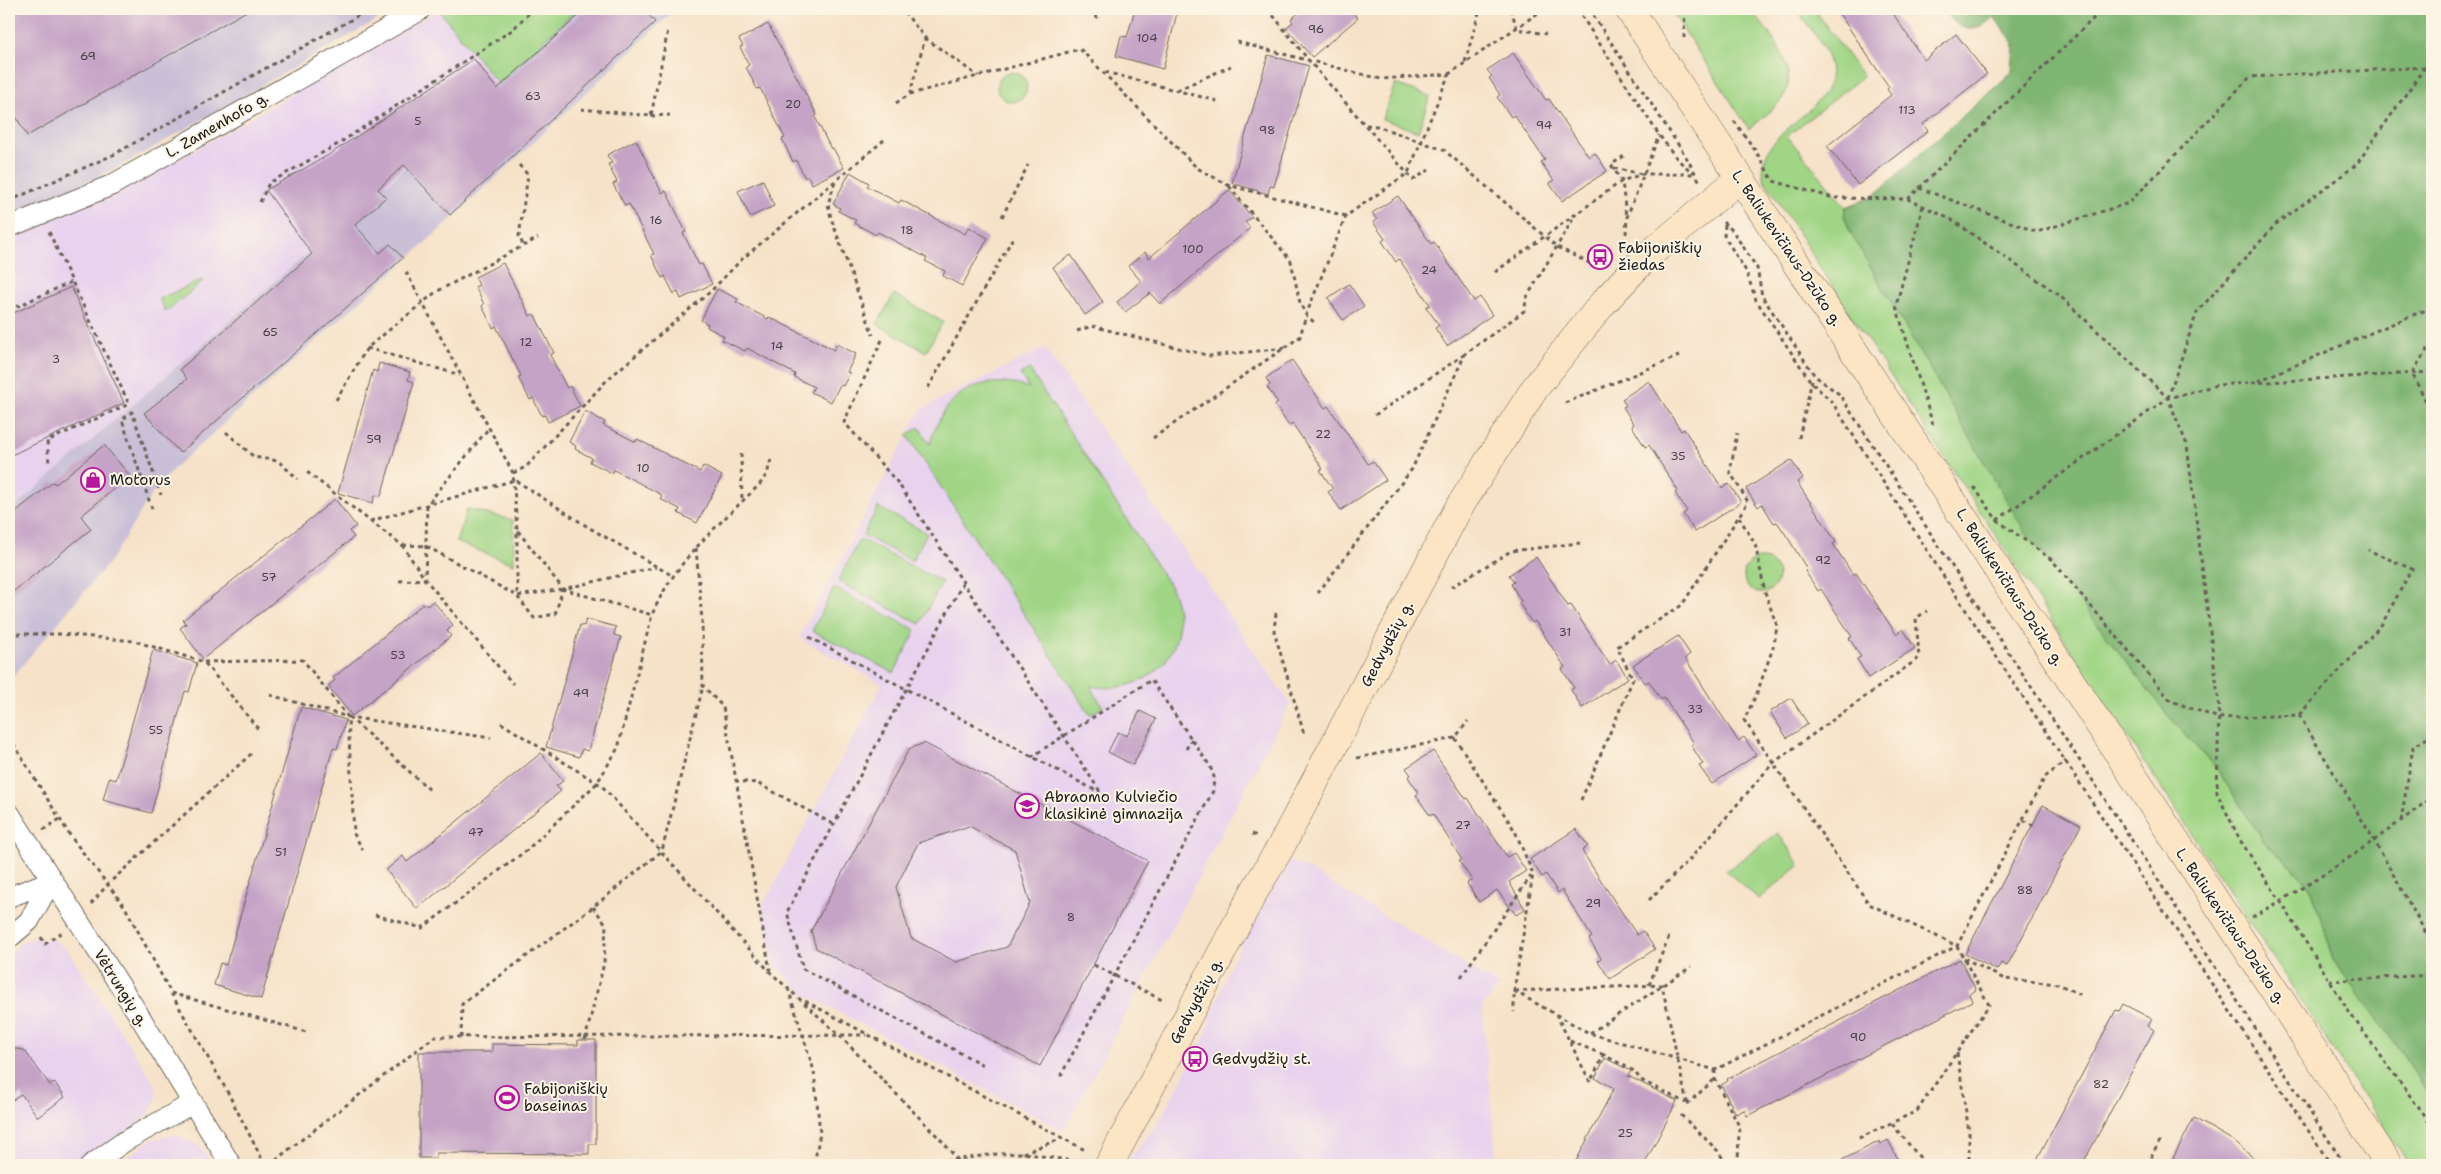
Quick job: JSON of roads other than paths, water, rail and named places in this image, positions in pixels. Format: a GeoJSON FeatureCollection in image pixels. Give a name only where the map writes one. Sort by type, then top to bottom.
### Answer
{"type":"FeatureCollection","features":[{"type":"Feature","properties":{"kind":"main road","name":"L. Baliukevičiaus-Dzūko g."},"geometry":{"type":"LineString","coordinates":[[1629,9],[1740,178],[1986,526],[2232,928],[2389,1165]]}},
{"type":"Feature","properties":{"kind":"main road","name":"Gedvydžių g."},"geometry":{"type":"LineString","coordinates":[[1109,1165],[1255,890],[1280,848],[1458,509],[1503,436],[1535,388],[1624,280],[1675,230],[1740,178]]}},
{"type":"Feature","properties":{"kind":"street","name":"L. Zamenhofo g."},"geometry":{"type":"LineString","coordinates":[[9,228],[112,185],[419,11]]}},
{"type":"Feature","properties":{"kind":"street","name":"Vėtrungių g."},"geometry":{"type":"LineString","coordinates":[[9,813],[78,919],[231,1165]]}},
{"type":"Feature","properties":{"kind":"street"},"geometry":{"type":"LineString","coordinates":[[9,897],[52,881]]}},
{"type":"Feature","properties":{"kind":"street"},"geometry":{"type":"LineString","coordinates":[[9,938],[29,920],[52,881]]}},
{"type":"Feature","properties":{"kind":"street"},"geometry":{"type":"LineString","coordinates":[[91,1165],[125,1141],[193,1102]]}},
{"type":"Feature","properties":{"kind":"place","name":"Fabijoniškių žiedas"},"geometry":{"type":"Point","coordinates":[1600,257]}},
{"type":"Feature","properties":{"kind":"place","name":"Motorus"},"geometry":{"type":"Point","coordinates":[93,480]}},
{"type":"Feature","properties":{"kind":"place","name":"Abraomo Kulviečio klasikinė gimnazija"},"geometry":{"type":"Point","coordinates":[1027,806]}},
{"type":"Feature","properties":{"kind":"place","name":"Gedvydžių st."},"geometry":{"type":"Point","coordinates":[1195,1059]}},
{"type":"Feature","properties":{"kind":"place","name":"Fabijoniškių baseinas"},"geometry":{"type":"Point","coordinates":[507,1098]}}]}
